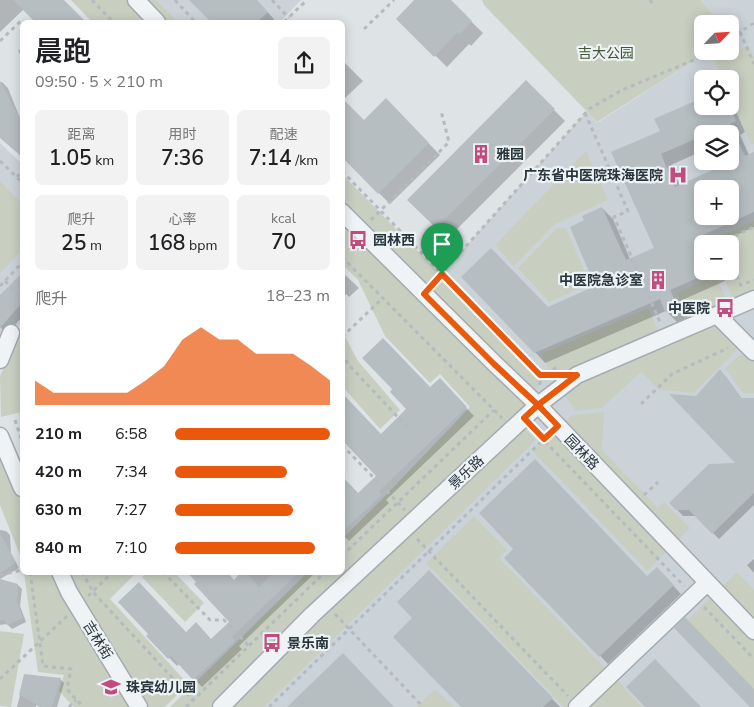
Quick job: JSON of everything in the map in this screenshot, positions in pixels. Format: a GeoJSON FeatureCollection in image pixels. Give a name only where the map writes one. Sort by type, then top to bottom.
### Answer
{"type":"FeatureCollection","features":[{"type":"Feature","properties":{"kind":"street"},"geometry":{"type":"LineString","coordinates":[[136,0],[155,20]]}},
{"type":"Feature","properties":{"kind":"street","name":"园林路"},"geometry":{"type":"LineString","coordinates":[[345,215],[494,364],[538,405],[754,631]]}},
{"type":"Feature","properties":{"kind":"street","name":"景乐路"},"geometry":{"type":"LineString","coordinates":[[221,707],[325,602],[518,423],[577,375],[751,300]]}},
{"type":"Feature","properties":{"kind":"street"},"geometry":{"type":"LineString","coordinates":[[717,314],[749,347]]}},
{"type":"Feature","properties":{"kind":"street"},"geometry":{"type":"LineString","coordinates":[[0,360],[11,331]]}},
{"type":"Feature","properties":{"kind":"street"},"geometry":{"type":"LineString","coordinates":[[0,436],[20,483]]}},
{"type":"Feature","properties":{"kind":"street","name":"吉林街"},"geometry":{"type":"LineString","coordinates":[[61,575],[69,592],[139,707]]}},
{"type":"Feature","properties":{"kind":"street"},"geometry":{"type":"LineString","coordinates":[[577,707],[707,583]]}},
{"type":"Feature","properties":{"kind":"path"},"geometry":{"type":"LineString","coordinates":[[92,0],[111,20]]}},
{"type":"Feature","properties":{"kind":"path"},"geometry":{"type":"LineString","coordinates":[[175,0],[193,20]]}},
{"type":"Feature","properties":{"kind":"path"},"geometry":{"type":"LineString","coordinates":[[272,0],[289,18]]}},
{"type":"Feature","properties":{"kind":"path"},"geometry":{"type":"LineString","coordinates":[[286,20],[307,0]]}},
{"type":"Feature","properties":{"kind":"path"},"geometry":{"type":"LineString","coordinates":[[364,29],[394,0]]}},
{"type":"Feature","properties":{"kind":"path"},"geometry":{"type":"LineString","coordinates":[[754,22],[740,32],[754,64]]}},
{"type":"Feature","properties":{"kind":"path"},"geometry":{"type":"LineString","coordinates":[[0,41],[20,23]]}},
{"type":"Feature","properties":{"kind":"path"},"geometry":{"type":"LineString","coordinates":[[424,294],[589,109],[622,90],[694,60]]}},
{"type":"Feature","properties":{"kind":"path"},"geometry":{"type":"LineString","coordinates":[[361,230],[449,142],[442,110]]}},
{"type":"Feature","properties":{"kind":"path"},"geometry":{"type":"LineString","coordinates":[[585,113],[628,211],[614,217],[667,336]]}},
{"type":"Feature","properties":{"kind":"path"},"geometry":{"type":"LineString","coordinates":[[0,161],[20,180]]}},
{"type":"Feature","properties":{"kind":"path"},"geometry":{"type":"LineString","coordinates":[[17,177],[20,173]]}},
{"type":"Feature","properties":{"kind":"path"},"geometry":{"type":"LineString","coordinates":[[345,174],[540,375],[577,375]]}},
{"type":"Feature","properties":{"kind":"path"},"geometry":{"type":"LineString","coordinates":[[737,235],[754,227]]}},
{"type":"Feature","properties":{"kind":"path"},"geometry":{"type":"LineString","coordinates":[[345,260],[494,410],[544,439],[754,659]]}},
{"type":"Feature","properties":{"kind":"path"},"geometry":{"type":"LineString","coordinates":[[0,286],[20,265]]}},
{"type":"Feature","properties":{"kind":"path"},"geometry":{"type":"LineString","coordinates":[[739,278],[751,300]]}},
{"type":"Feature","properties":{"kind":"path"},"geometry":{"type":"LineString","coordinates":[[5,281],[20,296]]}},
{"type":"Feature","properties":{"kind":"path"},"geometry":{"type":"LineString","coordinates":[[345,334],[383,298]]}},
{"type":"Feature","properties":{"kind":"path"},"geometry":{"type":"LineString","coordinates":[[641,404],[672,374],[749,347]]}},
{"type":"Feature","properties":{"kind":"path"},"geometry":{"type":"LineString","coordinates":[[345,358],[348,364],[409,429]]}},
{"type":"Feature","properties":{"kind":"path"},"geometry":{"type":"LineString","coordinates":[[345,553],[494,410]]}},
{"type":"Feature","properties":{"kind":"path"},"geometry":{"type":"LineString","coordinates":[[15,420],[20,437]]}},
{"type":"Feature","properties":{"kind":"path"},"geometry":{"type":"LineString","coordinates":[[270,707],[558,426]]}},
{"type":"Feature","properties":{"kind":"path"},"geometry":{"type":"LineString","coordinates":[[345,448],[398,502],[428,551],[577,707]]}},
{"type":"Feature","properties":{"kind":"path"},"geometry":{"type":"LineString","coordinates":[[0,575],[20,570]]}},
{"type":"Feature","properties":{"kind":"path"},"geometry":{"type":"LineString","coordinates":[[30,575],[43,666],[71,670],[67,689],[83,707]]}},
{"type":"Feature","properties":{"kind":"path"},"geometry":{"type":"LineString","coordinates":[[84,575],[93,592],[193,700]]}},
{"type":"Feature","properties":{"kind":"path"},"geometry":{"type":"LineString","coordinates":[[0,679],[110,575]]}},
{"type":"Feature","properties":{"kind":"path"},"geometry":{"type":"LineString","coordinates":[[166,575],[210,620],[224,620],[249,646]]}},
{"type":"Feature","properties":{"kind":"path"},"geometry":{"type":"LineString","coordinates":[[186,707],[322,575]]}},
{"type":"Feature","properties":{"kind":"path"},"geometry":{"type":"LineString","coordinates":[[325,602],[423,707]]}},
{"type":"Feature","properties":{"kind":"path"},"geometry":{"type":"LineString","coordinates":[[69,707],[76,700]]}},
{"type":"Feature","properties":{"kind":"shaded area"},"geometry":{"type":"Polygon","coordinates":[[[136,0],[301,0],[282,20],[155,20],[136,0]]]}},
{"type":"Feature","properties":{"kind":"shaded area"},"geometry":{"type":"Polygon","coordinates":[[[701,0],[754,0],[754,707],[222,707],[538,405],[424,293],[587,111],[597,123],[695,60],[739,60],[739,15],[714,15],[701,0]]]}},
{"type":"Feature","properties":{"kind":"shaded area"},"geometry":{"type":"Polygon","coordinates":[[[0,143],[20,162],[20,325],[11,333],[0,336],[0,143]]]}},
{"type":"Feature","properties":{"kind":"green space"},"geometry":{"type":"Polygon","coordinates":[[[71,0],[156,0],[176,20],[90,20],[71,0]]]}},
{"type":"Feature","properties":{"kind":"green space","name":"吉大公园"},"geometry":{"type":"Polygon","coordinates":[[[482,0],[701,0],[714,15],[694,15],[695,60],[597,122],[484,5],[482,0]]]}},
{"type":"Feature","properties":{"kind":"green space"},"geometry":{"type":"Polygon","coordinates":[[[749,46],[754,57],[754,144],[751,145],[738,115],[739,70],[718,70],[715,61],[739,60],[739,50],[749,46]]]}},
{"type":"Feature","properties":{"kind":"green space"},"geometry":{"type":"Polygon","coordinates":[[[586,151],[608,200],[555,224],[514,266],[495,245],[586,151]]]}},
{"type":"Feature","properties":{"kind":"green space"},"geometry":{"type":"Polygon","coordinates":[[[345,177],[454,288],[541,368],[534,406],[215,707],[170,707],[305,575],[345,575],[345,536],[470,407],[440,374],[430,383],[385,336],[358,280],[345,267],[345,177]]]}},
{"type":"Feature","properties":{"kind":"green space"},"geometry":{"type":"Polygon","coordinates":[[[0,181],[20,201],[20,252],[0,271],[0,181]]]}},
{"type":"Feature","properties":{"kind":"green space"},"geometry":{"type":"Polygon","coordinates":[[[754,221],[754,290],[733,299],[725,280],[739,280],[739,235],[722,235],[754,221]]]}},
{"type":"Feature","properties":{"kind":"green space"},"geometry":{"type":"Polygon","coordinates":[[[557,228],[566,228],[590,284],[549,302],[518,268],[557,228]]]}},
{"type":"Feature","properties":{"kind":"green space"},"geometry":{"type":"Polygon","coordinates":[[[707,280],[718,280],[728,303],[689,320],[677,293],[707,280]]]}},
{"type":"Feature","properties":{"kind":"green space"},"geometry":{"type":"Polygon","coordinates":[[[648,308],[660,335],[556,384],[541,354],[648,308]]]}},
{"type":"Feature","properties":{"kind":"green space"},"geometry":{"type":"Polygon","coordinates":[[[716,319],[741,346],[694,393],[659,390],[641,372],[602,408],[576,411],[563,392],[583,376],[716,319]]]}},
{"type":"Feature","properties":{"kind":"green space"},"geometry":{"type":"Polygon","coordinates":[[[20,334],[20,412],[1,417],[0,376],[20,334]]]}},
{"type":"Feature","properties":{"kind":"green space"},"geometry":{"type":"Polygon","coordinates":[[[345,337],[358,361],[400,410],[380,429],[345,389],[345,337]]]}},
{"type":"Feature","properties":{"kind":"green space"},"geometry":{"type":"Polygon","coordinates":[[[754,342],[754,393],[743,393],[725,368],[754,342]]]}},
{"type":"Feature","properties":{"kind":"green space"},"geometry":{"type":"Polygon","coordinates":[[[604,412],[602,450],[658,508],[664,502],[690,528],[647,571],[533,451],[572,415],[604,412]]]}},
{"type":"Feature","properties":{"kind":"green space"},"geometry":{"type":"Polygon","coordinates":[[[522,426],[536,440],[264,707],[228,707],[314,620],[522,426]]]}},
{"type":"Feature","properties":{"kind":"green space"},"geometry":{"type":"Polygon","coordinates":[[[0,453],[20,498],[20,555],[0,505],[0,453]]]}},
{"type":"Feature","properties":{"kind":"green space"},"geometry":{"type":"Polygon","coordinates":[[[474,516],[507,550],[499,558],[607,670],[568,707],[564,707],[426,563],[474,516]]]}},
{"type":"Feature","properties":{"kind":"green space"},"geometry":{"type":"Polygon","coordinates":[[[737,572],[754,590],[754,707],[679,628],[737,572]]]}},
{"type":"Feature","properties":{"kind":"green space"},"geometry":{"type":"Polygon","coordinates":[[[24,575],[134,575],[110,599],[188,684],[165,707],[74,707],[59,691],[64,675],[38,672],[24,575]]]}},
{"type":"Feature","properties":{"kind":"green space"},"geometry":{"type":"Polygon","coordinates":[[[144,575],[177,575],[204,603],[185,622],[142,577],[144,575]]]}},
{"type":"Feature","properties":{"kind":"green space"},"geometry":{"type":"Polygon","coordinates":[[[0,631],[24,634],[11,707],[0,706],[0,631]]]}},
{"type":"Feature","properties":{"kind":"green space"},"geometry":{"type":"Polygon","coordinates":[[[610,672],[642,707],[574,707],[610,672]]]}},
{"type":"Feature","properties":{"kind":"green space"},"geometry":{"type":"Polygon","coordinates":[[[435,689],[454,707],[416,707],[435,689]]]}},
{"type":"Feature","properties":{"kind":"building"},"geometry":{"type":"Polygon","coordinates":[[[13,0],[64,0],[84,20],[33,20],[13,0]]]}},
{"type":"Feature","properties":{"kind":"building"},"geometry":{"type":"Polygon","coordinates":[[[189,0],[257,0],[268,12],[259,20],[209,20],[189,0]]]}},
{"type":"Feature","properties":{"kind":"building"},"geometry":{"type":"Polygon","coordinates":[[[414,0],[451,0],[472,21],[459,35],[457,33],[434,57],[396,19],[414,0]]]}},
{"type":"Feature","properties":{"kind":"building","name":"雅园"},"geometry":{"type":"Polygon","coordinates":[[[526,80],[555,109],[436,228],[407,200],[526,80]]]}},
{"type":"Feature","properties":{"kind":"building"},"geometry":{"type":"Polygon","coordinates":[[[0,81],[20,117],[20,155],[0,138],[0,81]]]}},
{"type":"Feature","properties":{"kind":"building"},"geometry":{"type":"Polygon","coordinates":[[[386,98],[429,143],[378,194],[345,160],[345,101],[364,120],[386,98]]]}},
{"type":"Feature","properties":{"kind":"building"},"geometry":{"type":"Polygon","coordinates":[[[694,102],[694,115],[733,115],[736,121],[730,125],[694,125],[694,140],[661,154],[675,187],[712,170],[739,170],[739,143],[745,156],[754,152],[754,212],[739,219],[739,180],[694,180],[694,225],[725,225],[703,235],[694,235],[694,280],[670,290],[678,306],[665,312],[660,299],[534,353],[461,277],[491,248],[548,307],[595,286],[570,227],[584,220],[582,216],[602,207],[626,260],[654,248],[611,152],[660,131],[654,119],[694,102]]]}},
{"type":"Feature","properties":{"kind":"building"},"geometry":{"type":"Polygon","coordinates":[[[20,275],[20,305],[0,328],[0,295],[20,275]]]}},
{"type":"Feature","properties":{"kind":"building"},"geometry":{"type":"Polygon","coordinates":[[[383,338],[430,387],[440,378],[467,407],[379,491],[382,495],[345,529],[345,479],[358,493],[376,476],[345,443],[345,396],[381,434],[406,409],[390,392],[392,389],[362,358],[383,338]]]}},
{"type":"Feature","properties":{"kind":"building"},"geometry":{"type":"Polygon","coordinates":[[[720,369],[741,398],[754,398],[754,493],[712,534],[689,510],[676,510],[669,503],[709,464],[735,463],[669,394],[696,396],[720,369]]]}},
{"type":"Feature","properties":{"kind":"building"},"geometry":{"type":"Polygon","coordinates":[[[535,459],[647,576],[657,567],[674,585],[599,657],[504,558],[513,549],[479,513],[535,459]]]}},
{"type":"Feature","properties":{"kind":"building"},"geometry":{"type":"Polygon","coordinates":[[[0,533],[16,563],[0,573],[0,533]]]}},
{"type":"Feature","properties":{"kind":"building"},"geometry":{"type":"Polygon","coordinates":[[[429,570],[553,698],[543,707],[461,707],[393,637],[412,618],[397,602],[429,570]]]}},
{"type":"Feature","properties":{"kind":"building"},"geometry":{"type":"Polygon","coordinates":[[[190,575],[230,575],[234,580],[238,575],[249,575],[259,587],[271,575],[296,575],[232,637],[235,641],[193,680],[171,656],[168,659],[118,602],[139,582],[186,632],[196,622],[211,639],[229,622],[194,584],[196,582],[190,575]]]}},
{"type":"Feature","properties":{"kind":"building"},"geometry":{"type":"Polygon","coordinates":[[[0,579],[18,584],[17,602],[23,618],[7,625],[4,620],[0,621],[0,579]]]}},
{"type":"Feature","properties":{"kind":"building"},"geometry":{"type":"Polygon","coordinates":[[[685,617],[754,689],[754,707],[750,707],[674,628],[685,617]]]}},
{"type":"Feature","properties":{"kind":"building"},"geometry":{"type":"Polygon","coordinates":[[[343,653],[394,707],[287,707],[343,653]]]}},
{"type":"Feature","properties":{"kind":"building"},"geometry":{"type":"Polygon","coordinates":[[[655,659],[701,707],[645,707],[626,687],[655,659]]]}},
{"type":"Feature","properties":{"kind":"building"},"geometry":{"type":"Polygon","coordinates":[[[24,674],[61,678],[52,707],[42,707],[19,695],[24,674]]]}},
{"type":"Feature","properties":{"kind":"place","name":"雅园"},"geometry":{"type":"Point","coordinates":[481,154]}},
{"type":"Feature","properties":{"kind":"place","name":"广东省中医院珠海医院"},"geometry":{"type":"Point","coordinates":[678,175]}},
{"type":"Feature","properties":{"kind":"place","name":"园林西"},"geometry":{"type":"Point","coordinates":[358,240]}},
{"type":"Feature","properties":{"kind":"place","name":"中医院急诊室"},"geometry":{"type":"Point","coordinates":[658,280]}},
{"type":"Feature","properties":{"kind":"place","name":"中医院"},"geometry":{"type":"Point","coordinates":[725,308]}},
{"type":"Feature","properties":{"kind":"place","name":"景乐南"},"geometry":{"type":"Point","coordinates":[272,643]}},
{"type":"Feature","properties":{"kind":"place","name":"珠宾幼儿园"},"geometry":{"type":"Point","coordinates":[111,687]}},
{"type":"Feature","properties":{"kind":"route"},"geometry":{"type":"LineString","coordinates":[[442,274],[424,294],[538,405],[524,418],[544,439],[558,426],[538,405],[577,375],[540,375],[442,274]]}}]}
